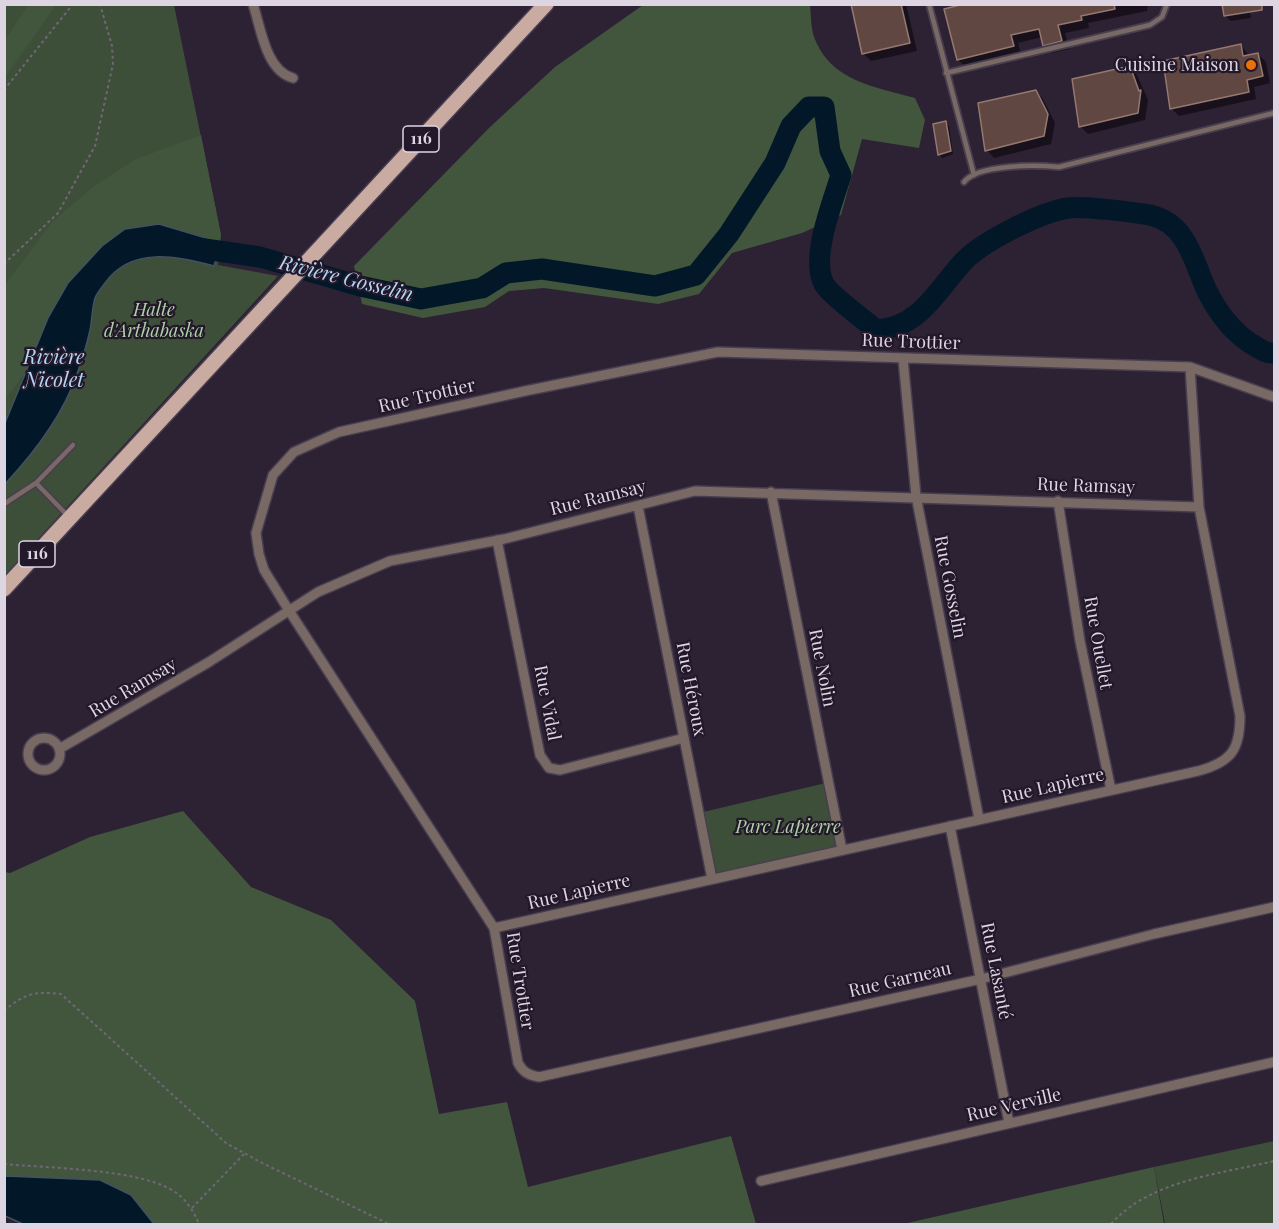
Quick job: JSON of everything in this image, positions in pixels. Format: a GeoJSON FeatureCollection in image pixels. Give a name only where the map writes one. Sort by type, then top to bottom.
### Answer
{"type":"FeatureCollection","features":[{"type":"Feature","properties":{"kind":"main road","name":"116"},"geometry":{"type":"LineString","coordinates":[[4,590],[546,4]]}},
{"type":"Feature","properties":{"kind":"main road","name":"116"},"geometry":{"type":"LineString","coordinates":[[519,35],[555,4]]}},
{"type":"Feature","properties":{"kind":"street"},"geometry":{"type":"LineString","coordinates":[[253,4],[274,68],[284,76],[293,78]]}},
{"type":"Feature","properties":{"kind":"street","name":"Rue Trottier"},"geometry":{"type":"LineString","coordinates":[[531,1075],[522,1071],[518,1063],[494,928],[264,570],[256,533],[273,475],[284,460],[294,452],[330,435],[525,391],[718,352],[1190,367],[1275,397]]}},
{"type":"Feature","properties":{"kind":"street","name":"Rue Gosselin"},"geometry":{"type":"LineString","coordinates":[[903,359],[916,496],[979,819]]}},
{"type":"Feature","properties":{"kind":"street","name":"Rue Lapierre"},"geometry":{"type":"LineString","coordinates":[[494,928],[1217,765],[1235,751],[1239,740],[1240,716],[1198,507],[1190,367]]}},
{"type":"Feature","properties":{"kind":"street","name":"Rue Ramsay"},"geometry":{"type":"LineString","coordinates":[[59,749],[209,662],[288,609],[342,580],[390,561],[497,540],[695,491],[916,496],[1198,507]]}},
{"type":"Feature","properties":{"kind":"street","name":"Rue Nolin"},"geometry":{"type":"LineString","coordinates":[[771,492],[842,850]]}},
{"type":"Feature","properties":{"kind":"street","name":"Rue Ouellet"},"geometry":{"type":"LineString","coordinates":[[1058,501],[1080,641],[1111,790]]}},
{"type":"Feature","properties":{"kind":"street","name":"Rue Héroux"},"geometry":{"type":"LineString","coordinates":[[638,506],[712,879]]}},
{"type":"Feature","properties":{"kind":"street","name":"Rue Vidal"},"geometry":{"type":"LineString","coordinates":[[497,540],[540,755],[549,768],[560,770],[684,738]]}},
{"type":"Feature","properties":{"kind":"street","name":"Rue Lasanté"},"geometry":{"type":"LineString","coordinates":[[950,826],[1010,1123]]}},
{"type":"Feature","properties":{"kind":"street","name":"Rue Garneau"},"geometry":{"type":"LineString","coordinates":[[531,1075],[539,1077],[981,979],[1154,934],[1275,907]]}},
{"type":"Feature","properties":{"kind":"street","name":"Rue Verville"},"geometry":{"type":"LineString","coordinates":[[761,1181],[1275,1062]]}},
{"type":"Feature","properties":{"kind":"lane"},"geometry":{"type":"LineString","coordinates":[[929,4],[974,175]]}},
{"type":"Feature","properties":{"kind":"lane"},"geometry":{"type":"LineString","coordinates":[[946,73],[1150,25],[1162,17],[1167,4]]}},
{"type":"Feature","properties":{"kind":"lane"},"geometry":{"type":"LineString","coordinates":[[964,182],[974,175],[1007,167],[1033,165],[1059,167],[1275,113]]}},
{"type":"Feature","properties":{"kind":"lane"},"geometry":{"type":"LineString","coordinates":[[4,504],[36,483],[73,445]]}},
{"type":"Feature","properties":{"kind":"lane"},"geometry":{"type":"LineString","coordinates":[[36,483],[70,518]]}},
{"type":"Feature","properties":{"kind":"path"},"geometry":{"type":"LineString","coordinates":[[4,90],[73,4]]}},
{"type":"Feature","properties":{"kind":"path"},"geometry":{"type":"LineString","coordinates":[[4,264],[58,213],[95,146],[113,64],[112,46],[100,4]]}},
{"type":"Feature","properties":{"kind":"path"},"geometry":{"type":"LineString","coordinates":[[4,1011],[16,1000],[36,991],[61,994],[226,1143],[389,1224]]}},
{"type":"Feature","properties":{"kind":"path"},"geometry":{"type":"LineString","coordinates":[[192,1208],[244,1153]]}},
{"type":"Feature","properties":{"kind":"path"},"geometry":{"type":"LineString","coordinates":[[1111,1224],[1129,1206],[1172,1186],[1275,1161]]}},
{"type":"Feature","properties":{"kind":"path"},"geometry":{"type":"LineString","coordinates":[[4,1164],[139,1177],[171,1189],[192,1208],[199,1224]]}},
{"type":"Feature","properties":{"kind":"green space","name":"Halte d'Arthabaska"},"geometry":{"type":"Polygon","coordinates":[[[5,5],[174,5],[221,235],[218,265],[278,276],[5,575],[5,484],[27,460],[64,404],[84,352],[98,292],[116,271],[128,263],[141,259],[170,257],[214,266],[159,224],[48,318],[5,423],[5,5]]]}},
{"type":"Feature","properties":{"kind":"green space"},"geometry":{"type":"Polygon","coordinates":[[[28,5],[56,5],[5,77],[5,40],[28,5]]]}},
{"type":"Feature","properties":{"kind":"green space"},"geometry":{"type":"Polygon","coordinates":[[[643,5],[810,5],[814,37],[821,52],[831,64],[855,80],[915,98],[925,120],[919,148],[862,139],[841,215],[802,233],[732,253],[699,294],[658,304],[544,288],[509,291],[485,307],[423,318],[362,304],[354,266],[489,128],[555,67],[643,5]]]}},
{"type":"Feature","properties":{"kind":"green space"},"geometry":{"type":"Polygon","coordinates":[[[201,135],[221,235],[218,252],[206,237],[159,224],[125,229],[68,283],[48,318],[29,367],[5,400],[4,286],[53,221],[93,187],[136,159],[201,135]]]}},
{"type":"Feature","properties":{"kind":"green space","name":"Parc Lapierre"},"geometry":{"type":"Polygon","coordinates":[[[830,782],[842,850],[712,879],[699,813],[830,782]]]}},
{"type":"Feature","properties":{"kind":"green space"},"geometry":{"type":"Polygon","coordinates":[[[183,811],[251,887],[331,920],[415,1001],[439,1114],[507,1102],[528,1187],[731,1136],[756,1224],[154,1224],[131,1195],[100,1180],[5,1176],[5,872],[10,873],[90,837],[183,811]]]}},
{"type":"Feature","properties":{"kind":"green space"},"geometry":{"type":"Polygon","coordinates":[[[1274,1141],[1274,1224],[1165,1224],[1154,1167],[1274,1141]]]}},
{"type":"Feature","properties":{"kind":"green space"},"geometry":{"type":"Polygon","coordinates":[[[1154,1167],[1164,1224],[903,1224],[1154,1167]]]}},
{"type":"Feature","properties":{"kind":"water","name":"Rivière Nicolet"},"geometry":{"type":"Polygon","coordinates":[[[159,224],[206,238],[218,252],[214,266],[185,259],[155,257],[128,263],[116,271],[95,298],[84,352],[64,404],[27,460],[5,484],[5,423],[48,318],[68,283],[102,246],[125,229],[159,224]]]}},
{"type":"Feature","properties":{"kind":"water"},"geometry":{"type":"Polygon","coordinates":[[[5,1176],[100,1180],[131,1195],[154,1224],[23,1224],[5,1216],[5,1176]]]}},
{"type":"Feature","properties":{"kind":"building"},"geometry":{"type":"Polygon","coordinates":[[[851,4],[901,4],[910,43],[862,54],[851,4]]]}},
{"type":"Feature","properties":{"kind":"building"},"geometry":{"type":"Polygon","coordinates":[[[964,4],[1114,4],[1115,9],[1081,16],[1082,20],[1058,25],[1062,41],[1043,46],[1039,29],[1011,35],[1014,46],[957,60],[944,9],[964,4]]]}},
{"type":"Feature","properties":{"kind":"building"},"geometry":{"type":"Polygon","coordinates":[[[1222,4],[1262,4],[1262,10],[1224,16],[1222,4]]]}},
{"type":"Feature","properties":{"kind":"building"},"geometry":{"type":"Polygon","coordinates":[[[1241,44],[1243,56],[1258,53],[1263,76],[1247,80],[1249,92],[1170,109],[1163,61],[1241,44]]]}},
{"type":"Feature","properties":{"kind":"building"},"geometry":{"type":"Polygon","coordinates":[[[1130,66],[1139,91],[1141,90],[1138,113],[1079,127],[1072,79],[1130,66]]]}},
{"type":"Feature","properties":{"kind":"building"},"geometry":{"type":"Polygon","coordinates":[[[1036,90],[1048,114],[1044,136],[985,151],[978,103],[1036,90]]]}},
{"type":"Feature","properties":{"kind":"building"},"geometry":{"type":"Polygon","coordinates":[[[946,121],[951,151],[938,155],[933,124],[946,121]]]}},
{"type":"Feature","properties":{"kind":"waterway","name":"Rivière Gosselin"},"geometry":{"type":"LineString","coordinates":[[191,247],[260,257],[360,286],[421,299],[482,288],[506,273],[542,269],[655,286],[696,275],[729,234],[775,163],[791,126],[809,107],[824,107],[830,151],[841,175],[824,229],[820,273],[828,289],[876,330],[906,322],[918,314],[966,259],[1000,236],[1043,215],[1068,208],[1085,208],[1150,215],[1173,226],[1188,245],[1207,291],[1225,320],[1250,343],[1265,352],[1274,353]]}},
{"type":"Feature","properties":{"kind":"place","name":"Cuisine Maison"},"geometry":{"type":"Point","coordinates":[1251,65]}}]}
